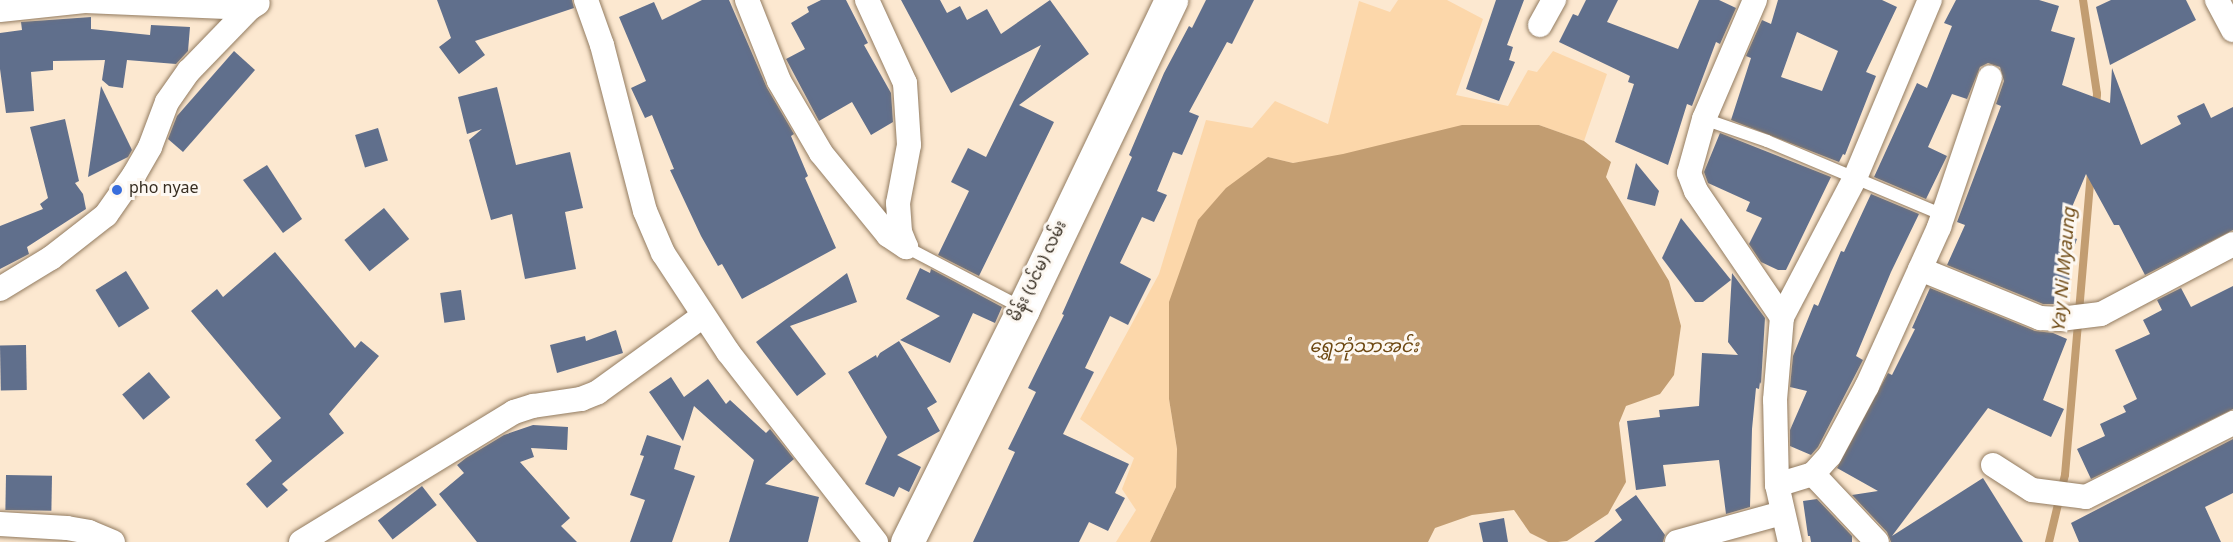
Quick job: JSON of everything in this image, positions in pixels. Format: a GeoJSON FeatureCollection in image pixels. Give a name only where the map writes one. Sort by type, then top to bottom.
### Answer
{"type":"FeatureCollection","features":[{"type":"Feature","properties":{"kind":"main road","name":"မိန်း (ပင်မ) လမ်း"},"geometry":{"type":"LineString","coordinates":[[907,542],[1023,309],[1171,0]]}},
{"type":"Feature","properties":{"kind":"street"},"geometry":{"type":"LineString","coordinates":[[586,0],[602,45],[645,211],[663,253],[728,352],[876,542]]}},
{"type":"Feature","properties":{"kind":"street"},"geometry":{"type":"LineString","coordinates":[[747,0],[779,81],[821,153],[888,235],[906,247]]}},
{"type":"Feature","properties":{"kind":"street"},"geometry":{"type":"LineString","coordinates":[[867,0],[905,83],[909,145],[897,203],[900,232],[906,247]]}},
{"type":"Feature","properties":{"kind":"street"},"geometry":{"type":"LineString","coordinates":[[1540,25],[1554,0]]}},
{"type":"Feature","properties":{"kind":"street"},"geometry":{"type":"LineString","coordinates":[[1755,0],[1704,119],[1689,173],[1696,191],[1782,317]]}},
{"type":"Feature","properties":{"kind":"street"},"geometry":{"type":"LineString","coordinates":[[1790,542],[1777,485],[1775,400],[1782,317],[1855,178],[1930,0]]}},
{"type":"Feature","properties":{"kind":"street"},"geometry":{"type":"LineString","coordinates":[[2217,0],[2233,30]]}},
{"type":"Feature","properties":{"kind":"street"},"geometry":{"type":"LineString","coordinates":[[0,10],[85,1],[256,4]]}},
{"type":"Feature","properties":{"kind":"street"},"geometry":{"type":"LineString","coordinates":[[0,289],[51,258],[106,215],[135,175],[150,147],[167,102],[189,71],[256,4]]}},
{"type":"Feature","properties":{"kind":"street"},"geometry":{"type":"LineString","coordinates":[[1777,485],[1813,474],[1830,455],[1867,386],[1943,215],[1990,77]]}},
{"type":"Feature","properties":{"kind":"street"},"geometry":{"type":"LineString","coordinates":[[1920,269],[2040,318],[2060,319],[2101,314],[2233,244]]}},
{"type":"Feature","properties":{"kind":"street"},"geometry":{"type":"LineString","coordinates":[[301,542],[514,412],[532,406],[581,399],[598,392],[703,316]]}},
{"type":"Feature","properties":{"kind":"street"},"geometry":{"type":"LineString","coordinates":[[1993,465],[2032,490],[2086,497],[2233,423]]}},
{"type":"Feature","properties":{"kind":"street"},"geometry":{"type":"LineString","coordinates":[[1813,474],[1877,542]]}},
{"type":"Feature","properties":{"kind":"street"},"geometry":{"type":"LineString","coordinates":[[1677,542],[1782,513]]}},
{"type":"Feature","properties":{"kind":"street"},"geometry":{"type":"LineString","coordinates":[[0,524],[67,528],[88,532],[113,542]]}},
{"type":"Feature","properties":{"kind":"lane"},"geometry":{"type":"LineString","coordinates":[[1704,119],[1767,141],[1943,215]]}},
{"type":"Feature","properties":{"kind":"lane"},"geometry":{"type":"LineString","coordinates":[[906,247],[1023,309]]}},
{"type":"Feature","properties":{"kind":"shaded area"},"geometry":{"type":"Polygon","coordinates":[[[1398,0],[1447,0],[1483,19],[1456,95],[1508,106],[1528,70],[1537,72],[1553,51],[1607,74],[1584,141],[1539,125],[1293,163],[1268,157],[1169,302],[1169,399],[1177,449],[1176,487],[1150,542],[1116,542],[1136,510],[1122,489],[1134,458],[1080,419],[1159,274],[1206,120],[1252,128],[1275,101],[1328,124],[1359,1],[1390,12],[1398,0]]]}},
{"type":"Feature","properties":{"kind":"water","name":"ရွှေဘုံသာအင်း"},"geometry":{"type":"Polygon","coordinates":[[[1462,125],[1539,125],[1584,141],[1611,162],[1606,177],[1669,281],[1681,326],[1674,375],[1660,394],[1626,406],[1619,423],[1626,482],[1608,514],[1567,541],[1558,542],[1548,542],[1530,533],[1514,510],[1472,515],[1435,528],[1428,542],[1150,542],[1176,487],[1177,449],[1169,399],[1169,302],[1198,220],[1226,188],[1268,157],[1293,163],[1343,154],[1462,125]]]}},
{"type":"Feature","properties":{"kind":"building"},"geometry":{"type":"Polygon","coordinates":[[[437,0],[572,0],[574,8],[475,41],[485,55],[459,74],[439,47],[451,38],[437,0]]]}},
{"type":"Feature","properties":{"kind":"building"},"geometry":{"type":"Polygon","coordinates":[[[702,0],[729,0],[767,88],[794,134],[791,136],[808,176],[805,178],[836,248],[742,299],[722,264],[718,266],[701,236],[670,170],[674,169],[652,115],[645,118],[631,88],[646,81],[619,17],[654,2],[662,20],[702,0]]]}},
{"type":"Feature","properties":{"kind":"building"},"geometry":{"type":"Polygon","coordinates":[[[821,0],[846,0],[868,43],[864,45],[891,93],[893,122],[871,135],[852,102],[819,121],[786,59],[805,49],[791,23],[809,12],[807,7],[821,0]]]}},
{"type":"Feature","properties":{"kind":"building"},"geometry":{"type":"Polygon","coordinates":[[[901,0],[940,0],[947,13],[960,6],[967,20],[987,9],[1001,34],[1050,0],[1089,54],[1019,105],[1054,122],[979,276],[938,255],[969,191],[951,182],[968,148],[986,157],[1041,45],[951,93],[901,0]]]}},
{"type":"Feature","properties":{"kind":"building"},"geometry":{"type":"Polygon","coordinates":[[[1206,0],[1254,0],[1232,44],[1227,42],[1189,112],[1199,116],[1182,155],[1173,152],[1157,191],[1167,195],[1154,222],[1142,217],[1120,263],[1151,279],[1128,325],[1110,316],[1085,368],[1094,372],[1063,434],[1129,464],[1115,493],[1125,498],[1108,531],[1089,522],[1079,542],[973,542],[1015,452],[1008,449],[1036,392],[1028,388],[1064,315],[1062,314],[1132,157],[1129,155],[1164,73],[1189,26],[1192,28],[1206,0]]]}},
{"type":"Feature","properties":{"kind":"building"},"geometry":{"type":"Polygon","coordinates":[[[1496,0],[1524,0],[1507,45],[1513,47],[1509,60],[1515,62],[1499,101],[1466,89],[1496,0]]]}},
{"type":"Feature","properties":{"kind":"building"},"geometry":{"type":"Polygon","coordinates":[[[1586,0],[1618,0],[1607,22],[1678,49],[1699,0],[1719,0],[1736,8],[1720,44],[1716,42],[1692,106],[1687,104],[1668,165],[1615,142],[1634,84],[1628,82],[1630,76],[1559,42],[1573,14],[1578,16],[1586,0]]]}},
{"type":"Feature","properties":{"kind":"building"},"geometry":{"type":"Polygon","coordinates":[[[1778,0],[1882,0],[1897,7],[1866,72],[1876,76],[1845,155],[1843,154],[1839,162],[1731,120],[1751,58],[1746,56],[1762,20],[1771,24],[1778,0]],[[1797,32],[1781,77],[1822,91],[1838,51],[1797,32]]]}},
{"type":"Feature","properties":{"kind":"building"},"geometry":{"type":"Polygon","coordinates":[[[1956,0],[2039,0],[2059,6],[2051,31],[2075,38],[2062,85],[2110,103],[2112,68],[2141,145],[2181,124],[2177,116],[2204,103],[2211,118],[2233,107],[2233,230],[2145,275],[2119,225],[2114,225],[2086,174],[2061,233],[2077,239],[2067,266],[2072,268],[2066,295],[2058,293],[2054,304],[2043,304],[1947,265],[1965,225],[1957,222],[2001,106],[1996,104],[2004,81],[2000,67],[1988,63],[1980,67],[1967,99],[1952,94],[1928,147],[1947,156],[1926,199],[1874,177],[1917,83],[1927,88],[1952,26],[1944,23],[1956,0]]]}},
{"type":"Feature","properties":{"kind":"building"},"geometry":{"type":"Polygon","coordinates":[[[2111,0],[2186,0],[2196,20],[2110,65],[2096,7],[2111,0]]]}},
{"type":"Feature","properties":{"kind":"building"},"geometry":{"type":"Polygon","coordinates":[[[91,17],[91,29],[150,35],[151,25],[190,27],[188,51],[176,64],[127,60],[123,88],[109,86],[102,80],[105,60],[53,61],[53,70],[31,72],[34,111],[6,113],[0,69],[0,33],[22,30],[21,22],[91,17]]]}},
{"type":"Feature","properties":{"kind":"building"},"geometry":{"type":"Polygon","coordinates":[[[234,51],[255,70],[183,152],[168,139],[177,116],[234,51]]]}},
{"type":"Feature","properties":{"kind":"building"},"geometry":{"type":"Polygon","coordinates":[[[101,86],[132,150],[128,157],[88,177],[101,86]]]}},
{"type":"Feature","properties":{"kind":"building"},"geometry":{"type":"Polygon","coordinates":[[[497,87],[516,165],[570,152],[583,208],[565,212],[576,269],[525,279],[512,214],[491,220],[469,140],[482,129],[467,134],[458,97],[497,87]]]}},
{"type":"Feature","properties":{"kind":"building"},"geometry":{"type":"Polygon","coordinates":[[[65,119],[79,181],[75,183],[83,194],[86,209],[27,247],[29,254],[0,269],[0,226],[43,209],[40,204],[48,198],[30,127],[65,119]]]}},
{"type":"Feature","properties":{"kind":"building"},"geometry":{"type":"Polygon","coordinates":[[[378,128],[388,161],[365,168],[355,135],[378,128]]]}},
{"type":"Feature","properties":{"kind":"building"},"geometry":{"type":"Polygon","coordinates":[[[1720,133],[1831,177],[1786,270],[1778,270],[1761,262],[1749,244],[1762,218],[1746,211],[1750,202],[1708,183],[1704,172],[1720,133]]]}},
{"type":"Feature","properties":{"kind":"building"},"geometry":{"type":"Polygon","coordinates":[[[1636,163],[1659,191],[1655,206],[1627,199],[1636,163]]]}},
{"type":"Feature","properties":{"kind":"building"},"geometry":{"type":"Polygon","coordinates":[[[267,165],[302,219],[283,233],[243,180],[267,165]]]}},
{"type":"Feature","properties":{"kind":"building"},"geometry":{"type":"Polygon","coordinates":[[[1871,194],[1919,214],[1891,272],[1856,356],[1863,360],[1818,447],[1811,455],[1790,446],[1790,430],[1807,391],[1790,387],[1793,356],[1814,304],[1818,306],[1841,251],[1844,252],[1871,194]]]}},
{"type":"Feature","properties":{"kind":"building"},"geometry":{"type":"Polygon","coordinates":[[[384,208],[409,239],[370,271],[344,240],[384,208]]]}},
{"type":"Feature","properties":{"kind":"building"},"geometry":{"type":"Polygon","coordinates":[[[1681,218],[1731,280],[1703,302],[1695,302],[1662,258],[1681,218]]]}},
{"type":"Feature","properties":{"kind":"building"},"geometry":{"type":"Polygon","coordinates":[[[275,252],[355,348],[361,341],[379,356],[329,414],[344,433],[282,484],[288,490],[267,508],[246,484],[272,461],[255,440],[281,418],[191,311],[217,289],[223,297],[275,252]]]}},
{"type":"Feature","properties":{"kind":"building"},"geometry":{"type":"Polygon","coordinates":[[[920,268],[930,273],[931,269],[1002,307],[995,323],[973,313],[950,363],[900,340],[940,316],[906,299],[920,268]]]}},
{"type":"Feature","properties":{"kind":"building"},"geometry":{"type":"Polygon","coordinates":[[[126,271],[149,308],[119,327],[95,290],[126,271]]]}},
{"type":"Feature","properties":{"kind":"building"},"geometry":{"type":"Polygon","coordinates":[[[847,273],[857,302],[790,326],[826,374],[797,396],[756,342],[847,273]]]}},
{"type":"Feature","properties":{"kind":"building"},"geometry":{"type":"Polygon","coordinates":[[[1732,273],[1765,318],[1761,384],[1760,382],[1759,389],[1756,388],[1752,429],[1750,507],[1726,514],[1719,460],[1663,465],[1666,486],[1636,490],[1627,421],[1660,417],[1659,410],[1699,406],[1702,353],[1738,355],[1728,342],[1732,273]]]}},
{"type":"Feature","properties":{"kind":"building"},"geometry":{"type":"Polygon","coordinates":[[[2233,286],[2233,409],[2091,479],[2077,449],[2105,436],[2100,424],[2126,412],[2123,406],[2137,399],[2115,350],[2150,334],[2143,320],[2162,310],[2157,300],[2181,288],[2191,307],[2233,286]]]}},
{"type":"Feature","properties":{"kind":"building"},"geometry":{"type":"Polygon","coordinates":[[[1930,288],[2035,331],[2053,333],[2067,339],[2043,400],[2064,409],[2051,437],[1988,408],[1892,536],[1983,478],[2023,542],[1891,542],[1887,532],[1852,495],[1878,491],[1837,468],[1888,373],[1892,375],[1915,329],[1912,328],[1930,288]]]}},
{"type":"Feature","properties":{"kind":"building"},"geometry":{"type":"Polygon","coordinates":[[[461,290],[465,320],[444,323],[440,293],[461,290]]]}},
{"type":"Feature","properties":{"kind":"building"},"geometry":{"type":"Polygon","coordinates":[[[616,330],[623,353],[557,373],[550,345],[585,336],[586,341],[616,330]]]}},
{"type":"Feature","properties":{"kind":"building"},"geometry":{"type":"Polygon","coordinates":[[[899,341],[937,402],[927,408],[940,431],[897,455],[921,467],[909,492],[899,487],[894,497],[865,484],[887,437],[848,372],[876,355],[877,358],[880,353],[899,341]]]}},
{"type":"Feature","properties":{"kind":"building"},"geometry":{"type":"Polygon","coordinates":[[[0,345],[26,345],[27,390],[1,390],[0,345]]]}},
{"type":"Feature","properties":{"kind":"building"},"geometry":{"type":"Polygon","coordinates":[[[149,372],[170,397],[143,420],[122,394],[149,372]]]}},
{"type":"Feature","properties":{"kind":"building"},"geometry":{"type":"Polygon","coordinates":[[[671,377],[684,397],[708,379],[726,404],[730,400],[766,433],[770,429],[794,459],[765,484],[819,497],[808,542],[729,542],[754,460],[694,406],[683,441],[649,392],[671,377]]]}},
{"type":"Feature","properties":{"kind":"building"},"geometry":{"type":"Polygon","coordinates":[[[533,425],[568,427],[567,450],[531,448],[534,457],[520,462],[570,518],[561,526],[577,542],[477,542],[439,494],[464,473],[457,465],[466,458],[504,435],[533,425]]]}},
{"type":"Feature","properties":{"kind":"building"},"geometry":{"type":"Polygon","coordinates":[[[647,435],[681,446],[674,469],[695,476],[672,542],[630,542],[645,500],[630,495],[644,456],[640,455],[647,435]]]}},
{"type":"Feature","properties":{"kind":"building"},"geometry":{"type":"Polygon","coordinates":[[[2233,439],[2233,493],[2205,507],[2221,542],[2079,542],[2071,523],[2233,439]]]}},
{"type":"Feature","properties":{"kind":"building"},"geometry":{"type":"Polygon","coordinates":[[[6,475],[52,476],[51,511],[5,510],[6,475]]]}},
{"type":"Feature","properties":{"kind":"building"},"geometry":{"type":"Polygon","coordinates":[[[422,486],[437,505],[393,539],[378,520],[422,486]]]}},
{"type":"Feature","properties":{"kind":"building"},"geometry":{"type":"Polygon","coordinates":[[[1636,495],[1665,535],[1663,542],[1594,542],[1622,520],[1615,510],[1636,495]]]}},
{"type":"Feature","properties":{"kind":"building"},"geometry":{"type":"Polygon","coordinates":[[[1817,499],[1852,536],[1852,542],[1811,542],[1803,501],[1817,499]]]}},
{"type":"Feature","properties":{"kind":"building"},"geometry":{"type":"Polygon","coordinates":[[[1504,518],[1508,542],[1483,542],[1479,523],[1504,518]]]}},
{"type":"Feature","properties":{"kind":"waterway","name":"Yay Ni Myaung"},"geometry":{"type":"LineString","coordinates":[[2083,0],[2097,94],[2096,107]]}},
{"type":"Feature","properties":{"kind":"waterway","name":"Yay Ni Myaung"},"geometry":{"type":"LineString","coordinates":[[2049,542],[2065,475],[2091,174]]}},
{"type":"Feature","properties":{"kind":"place","name":"pho nyae"},"geometry":{"type":"Point","coordinates":[117,190]}}]}
